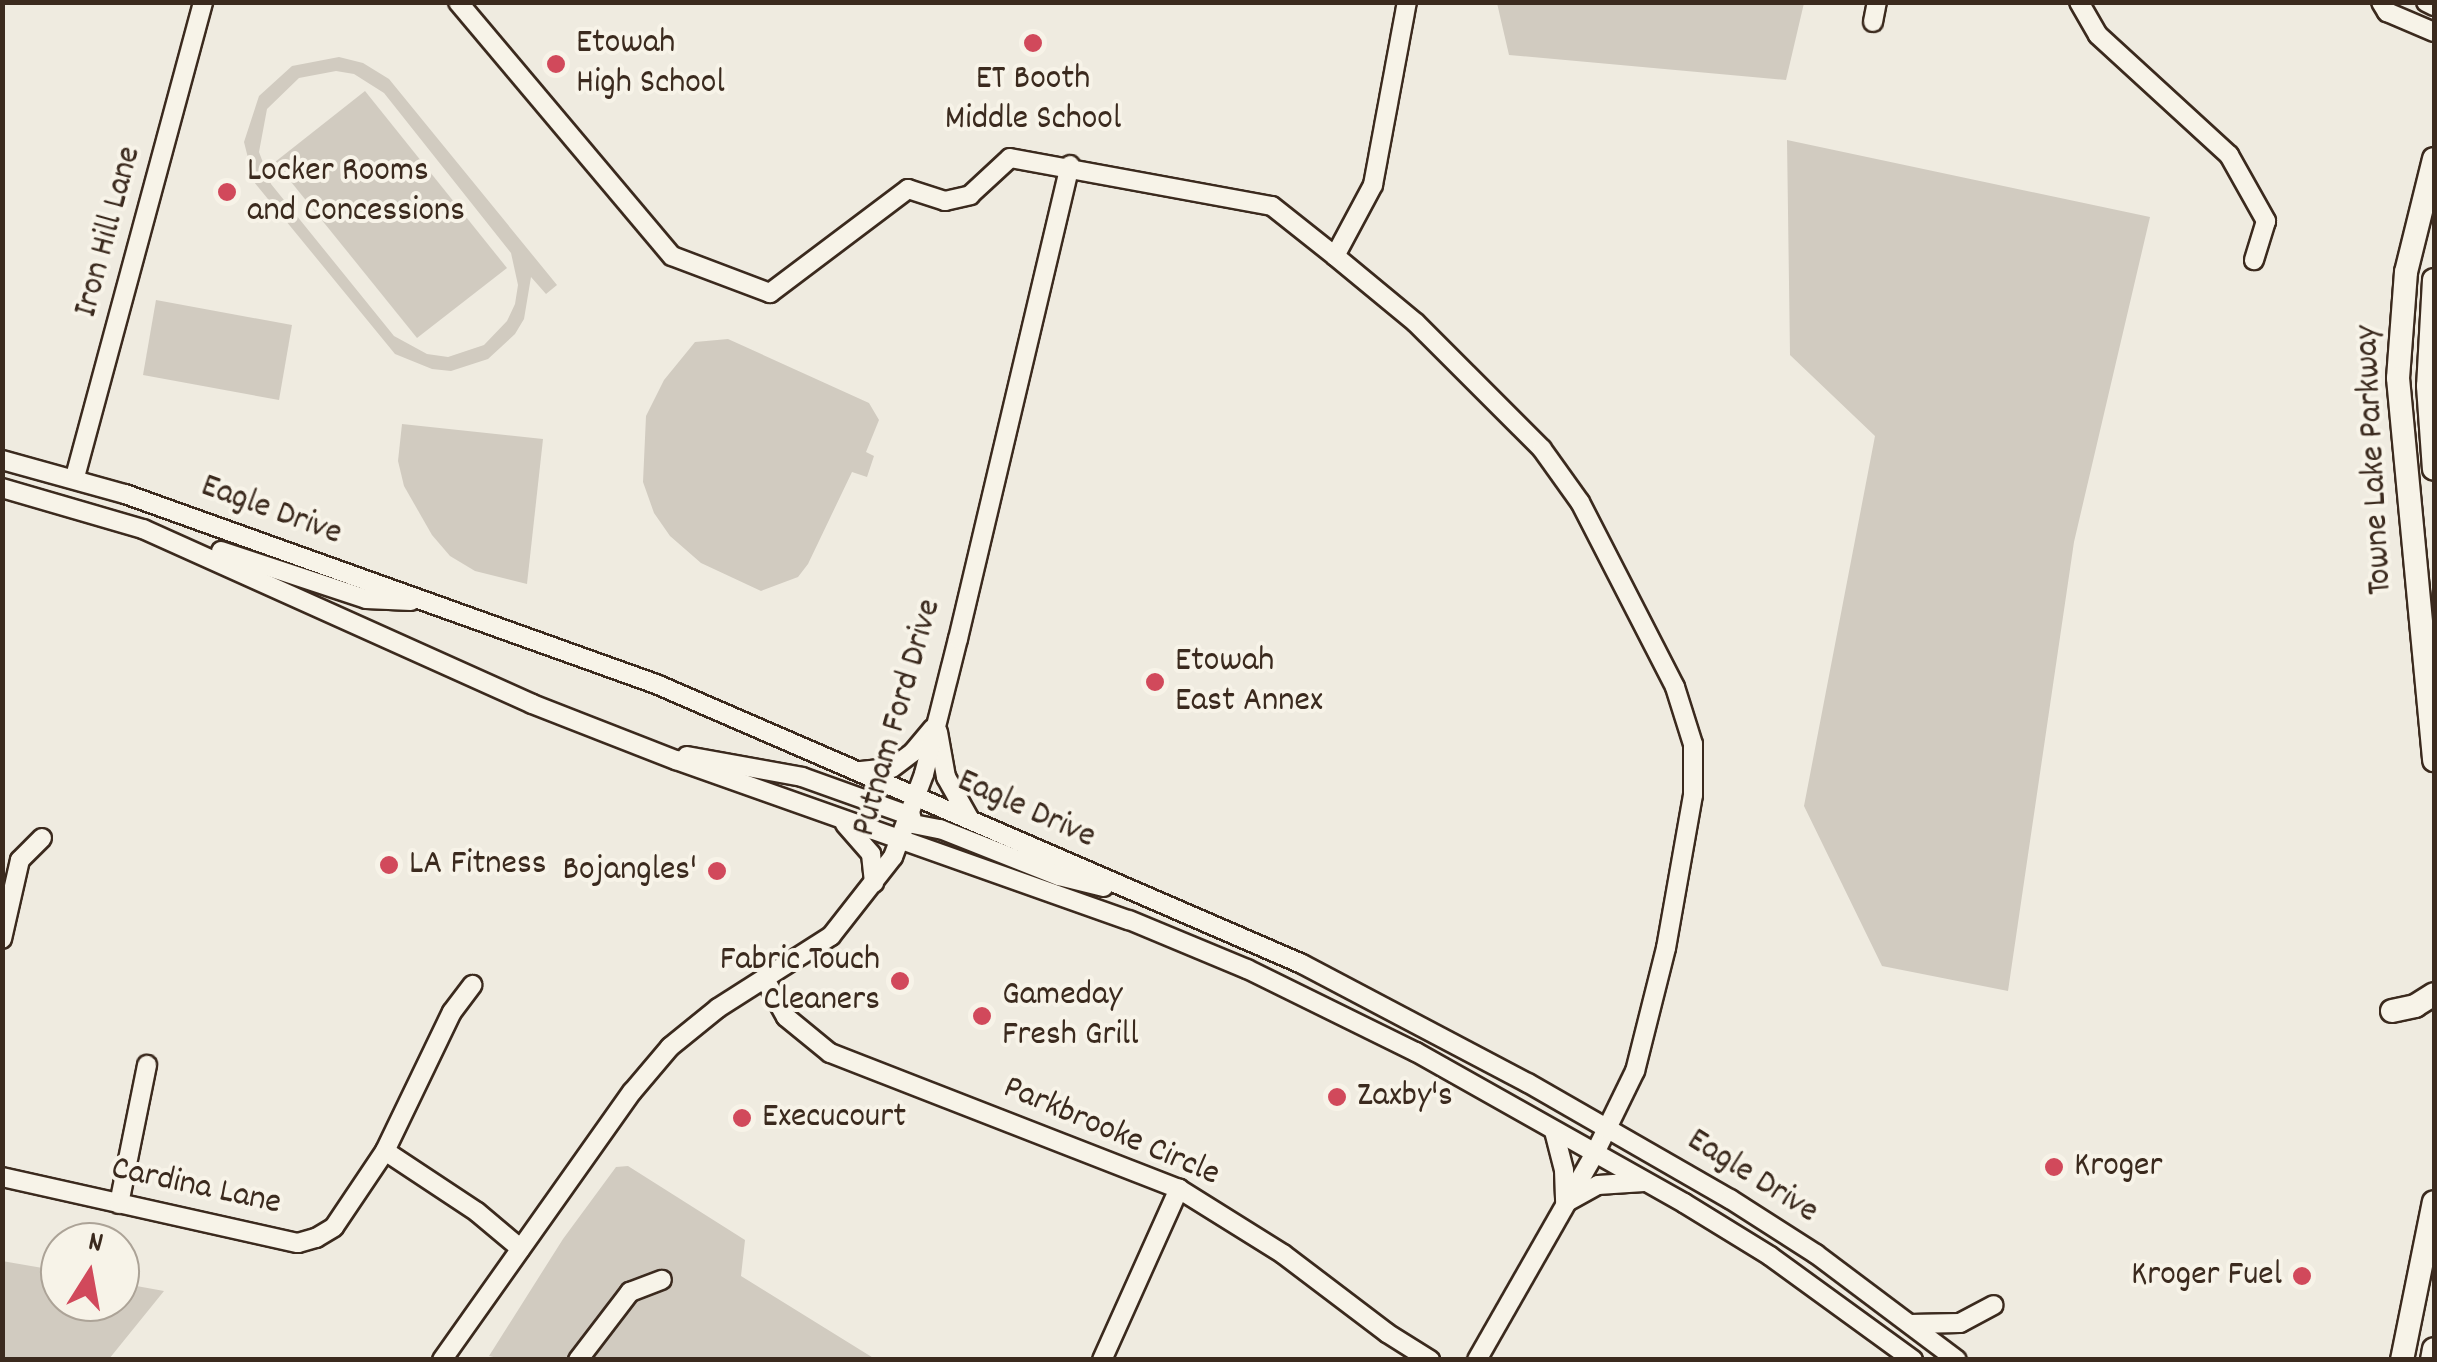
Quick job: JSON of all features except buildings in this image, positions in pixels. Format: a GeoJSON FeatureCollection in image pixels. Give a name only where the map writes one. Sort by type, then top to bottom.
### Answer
{"type":"FeatureCollection","features":[{"type":"Feature","properties":{"kind":"main road","name":"Towne Lake Parkway"},"geometry":{"type":"LineString","coordinates":[[2434,159],[2406,272],[2398,378],[2434,760]]}},
{"type":"Feature","properties":{"kind":"main road","name":"Towne Lake Parkway"},"geometry":{"type":"LineString","coordinates":[[2434,280],[2428,386],[2434,469]]}},
{"type":"Feature","properties":{"kind":"main road"},"geometry":{"type":"LineString","coordinates":[[2392,1011],[2415,1006],[2434,994]]}},
{"type":"Feature","properties":{"kind":"main road"},"geometry":{"type":"LineString","coordinates":[[2402,1360],[2434,1202]]}},
{"type":"Feature","properties":{"kind":"main road"},"geometry":{"type":"LineString","coordinates":[[2432,1360],[2434,1350]]}},
{"type":"Feature","properties":{"kind":"street","name":"Iron Hill Lane"},"geometry":{"type":"LineString","coordinates":[[75,478],[203,2]]}},
{"type":"Feature","properties":{"kind":"street"},"geometry":{"type":"LineString","coordinates":[[458,2],[672,256],[770,293],[908,189],[945,200],[970,195],[1010,158],[1070,165],[1272,206],[1416,323],[1542,449],[1590,520],[1630,608],[1675,687],[1694,744],[1694,796],[1666,948],[1635,1071],[1595,1152],[1476,1360]]}},
{"type":"Feature","properties":{"kind":"street"},"geometry":{"type":"LineString","coordinates":[[1335,256],[1373,186],[1407,2]]}},
{"type":"Feature","properties":{"kind":"street"},"geometry":{"type":"LineString","coordinates":[[1873,22],[1878,2]]}},
{"type":"Feature","properties":{"kind":"street"},"geometry":{"type":"LineString","coordinates":[[2079,2],[2098,35],[2229,155],[2266,220],[2254,260]]}},
{"type":"Feature","properties":{"kind":"street"},"geometry":{"type":"LineString","coordinates":[[2381,2],[2388,12],[2434,32]]}},
{"type":"Feature","properties":{"kind":"street"},"geometry":{"type":"LineString","coordinates":[[2426,2],[2434,6]]}},
{"type":"Feature","properties":{"kind":"street","name":"Putnam Ford Drive"},"geometry":{"type":"LineString","coordinates":[[442,1360],[632,1092],[670,1046],[718,1008],[766,981],[831,936],[874,884],[907,826],[937,724],[1070,165]]}},
{"type":"Feature","properties":{"kind":"street","name":"Eagle Drive"},"geometry":{"type":"LineString","coordinates":[[2,460],[75,478],[656,684],[1302,964],[1608,1128],[1802,1245],[1957,1360]]}},
{"type":"Feature","properties":{"kind":"street","name":"Eagle Drive"},"geometry":{"type":"LineString","coordinates":[[2,488],[68,504],[180,543],[466,676],[662,755],[837,818],[907,826],[1246,968],[1370,1028],[1648,1182],[1770,1256],[1913,1360]]}},
{"type":"Feature","properties":{"kind":"street"},"geometry":{"type":"LineString","coordinates":[[221,551],[366,599],[422,600]]}},
{"type":"Feature","properties":{"kind":"street"},"geometry":{"type":"LineString","coordinates":[[858,770],[892,768],[913,752],[937,724]]}},
{"type":"Feature","properties":{"kind":"street"},"geometry":{"type":"LineString","coordinates":[[937,724],[946,777],[960,807],[973,822]]}},
{"type":"Feature","properties":{"kind":"street"},"geometry":{"type":"LineString","coordinates":[[662,755],[802,777],[907,826],[940,830],[1069,879],[1134,892]]}},
{"type":"Feature","properties":{"kind":"street"},"geometry":{"type":"LineString","coordinates":[[837,818],[871,854],[874,884]]}},
{"type":"Feature","properties":{"kind":"street"},"geometry":{"type":"LineString","coordinates":[[2,940],[20,860],[42,838]]}},
{"type":"Feature","properties":{"kind":"street","name":"Parkbrooke Circle"},"geometry":{"type":"LineString","coordinates":[[766,981],[786,1017],[830,1054],[1179,1189],[1283,1254],[1386,1333],[1430,1360]]}},
{"type":"Feature","properties":{"kind":"street","name":"Cardina Lane"},"geometry":{"type":"LineString","coordinates":[[2,1177],[298,1243],[334,1228],[386,1151],[452,1012],[472,985]]}},
{"type":"Feature","properties":{"kind":"street"},"geometry":{"type":"LineString","coordinates":[[119,1204],[148,1066]]}},
{"type":"Feature","properties":{"kind":"street"},"geometry":{"type":"LineString","coordinates":[[1554,1131],[1564,1170],[1565,1204]]}},
{"type":"Feature","properties":{"kind":"street"},"geometry":{"type":"LineString","coordinates":[[386,1151],[476,1212],[521,1249]]}},
{"type":"Feature","properties":{"kind":"street"},"geometry":{"type":"LineString","coordinates":[[1565,1204],[1598,1185],[1648,1182]]}},
{"type":"Feature","properties":{"kind":"street"},"geometry":{"type":"LineString","coordinates":[[1102,1360],[1179,1189]]}},
{"type":"Feature","properties":{"kind":"street"},"geometry":{"type":"LineString","coordinates":[[578,1360],[630,1292],[662,1280]]}},
{"type":"Feature","properties":{"kind":"street"},"geometry":{"type":"LineString","coordinates":[[1910,1324],[1960,1323],[1994,1304]]}},
{"type":"Feature","properties":{"kind":"shaded area"},"geometry":{"type":"Polygon","coordinates":[[[1497,2],[1804,3],[1786,80],[1509,55],[1497,2]]]}},
{"type":"Feature","properties":{"kind":"shaded area"},"geometry":{"type":"Polygon","coordinates":[[[339,57],[363,63],[389,79],[557,285],[546,294],[531,277],[524,319],[515,334],[488,359],[451,371],[432,369],[395,354],[254,182],[244,142],[259,96],[292,66],[339,57]],[[336,71],[299,78],[267,109],[259,152],[271,184],[394,336],[427,354],[448,357],[484,345],[507,321],[515,304],[518,285],[511,253],[384,93],[354,74],[336,71]]]}},
{"type":"Feature","properties":{"kind":"shaded area"},"geometry":{"type":"Polygon","coordinates":[[[365,91],[507,268],[417,338],[275,162],[365,91]]]}},
{"type":"Feature","properties":{"kind":"shaded area"},"geometry":{"type":"Polygon","coordinates":[[[1787,140],[2150,217],[2074,542],[2008,991],[1882,966],[1804,806],[1875,436],[1790,355],[1787,140]]]}},
{"type":"Feature","properties":{"kind":"shaded area"},"geometry":{"type":"Polygon","coordinates":[[[156,300],[292,325],[279,400],[143,375],[156,300]]]}},
{"type":"Feature","properties":{"kind":"shaded area"},"geometry":{"type":"Polygon","coordinates":[[[728,339],[869,403],[879,420],[866,452],[874,456],[867,477],[852,472],[808,564],[798,577],[761,591],[701,563],[670,536],[654,513],[643,482],[646,416],[664,380],[695,342],[728,339]]]}},
{"type":"Feature","properties":{"kind":"shaded area"},"geometry":{"type":"Polygon","coordinates":[[[402,424],[543,439],[527,584],[475,571],[450,556],[432,535],[404,486],[398,461],[402,424]]]}},
{"type":"Feature","properties":{"kind":"shaded area"},"geometry":{"type":"Polygon","coordinates":[[[628,1166],[745,1240],[741,1276],[875,1359],[507,1360],[489,1356],[563,1239],[616,1167],[628,1166]]]}},
{"type":"Feature","properties":{"kind":"shaded area"},"geometry":{"type":"Polygon","coordinates":[[[2,1261],[40,1268],[40,1322],[139,1322],[109,1359],[3,1359],[2,1261]]]}},
{"type":"Feature","properties":{"kind":"shaded area"},"geometry":{"type":"Polygon","coordinates":[[[140,1287],[164,1291],[140,1321],[140,1287]]]}},
{"type":"Feature","properties":{"kind":"place","name":"ET Booth Middle School"},"geometry":{"type":"Point","coordinates":[1033,43]}},
{"type":"Feature","properties":{"kind":"place","name":"Etowah High School"},"geometry":{"type":"Point","coordinates":[556,64]}},
{"type":"Feature","properties":{"kind":"place","name":"Locker Rooms and Concessions"},"geometry":{"type":"Point","coordinates":[227,192]}},
{"type":"Feature","properties":{"kind":"place","name":"Etowah East Annex"},"geometry":{"type":"Point","coordinates":[1155,682]}},
{"type":"Feature","properties":{"kind":"place","name":"LA Fitness"},"geometry":{"type":"Point","coordinates":[389,865]}},
{"type":"Feature","properties":{"kind":"place","name":"Bojangles'"},"geometry":{"type":"Point","coordinates":[717,871]}},
{"type":"Feature","properties":{"kind":"place","name":"Fabric Touch Cleaners"},"geometry":{"type":"Point","coordinates":[900,981]}},
{"type":"Feature","properties":{"kind":"place","name":"Gameday Fresh Grill"},"geometry":{"type":"Point","coordinates":[982,1016]}},
{"type":"Feature","properties":{"kind":"place","name":"Zaxby's"},"geometry":{"type":"Point","coordinates":[1337,1097]}},
{"type":"Feature","properties":{"kind":"place","name":"Execucourt"},"geometry":{"type":"Point","coordinates":[742,1118]}},
{"type":"Feature","properties":{"kind":"place","name":"Kroger"},"geometry":{"type":"Point","coordinates":[2054,1167]}},
{"type":"Feature","properties":{"kind":"place","name":"Kroger Fuel"},"geometry":{"type":"Point","coordinates":[2302,1276]}}]}
